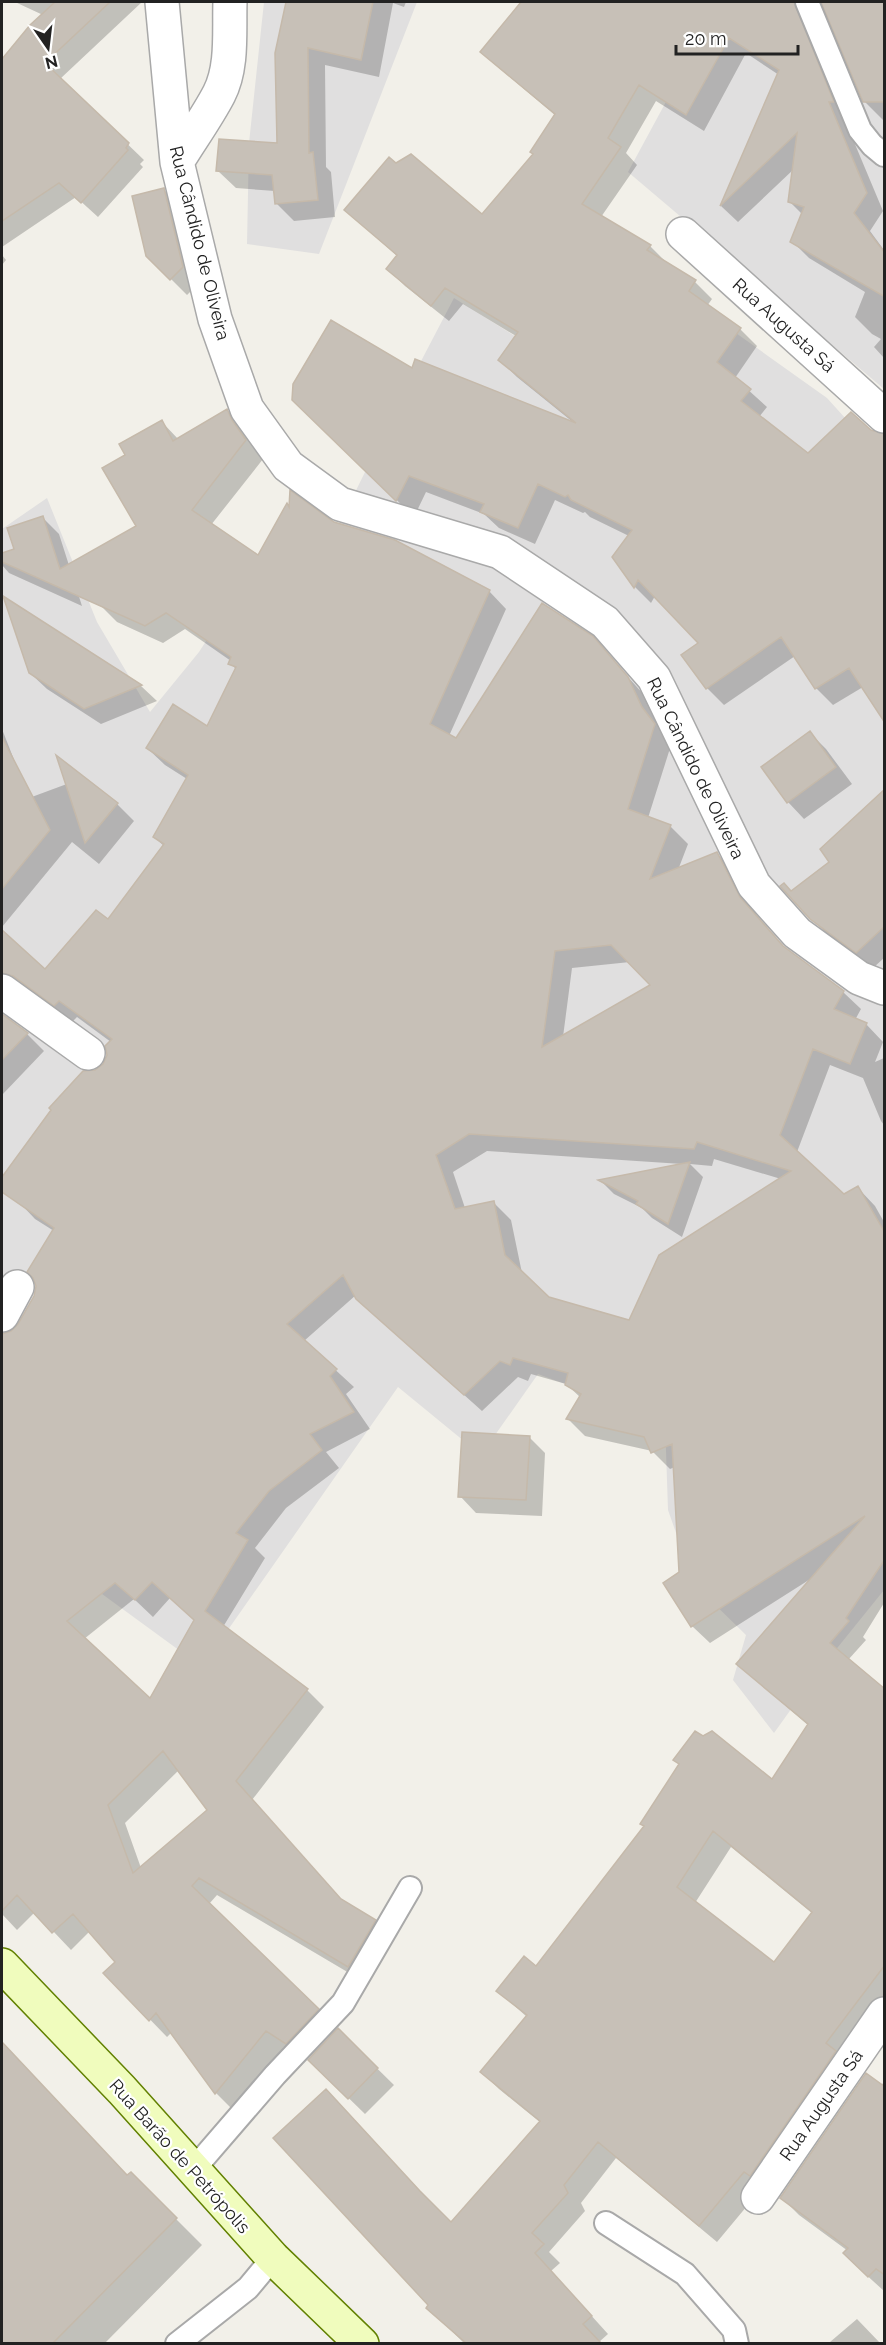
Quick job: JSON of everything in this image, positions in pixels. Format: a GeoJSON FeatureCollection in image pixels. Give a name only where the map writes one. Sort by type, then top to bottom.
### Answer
{"type":"FeatureCollection","features":[{"type":"Feature","properties":{"kind":"street","name":"Rua Cândido de Oliveira"},"geometry":{"type":"LineString","coordinates":[[162,2],[177,162],[215,319],[247,409],[288,466],[340,504],[500,552],[605,622],[654,678],[754,885],[797,933],[859,978],[885,988]]}},
{"type":"Feature","properties":{"kind":"street"},"geometry":{"type":"LineString","coordinates":[[177,162],[220,93],[229,50],[230,2]]}},
{"type":"Feature","properties":{"kind":"street","name":"Rua Augusta Sá"},"geometry":{"type":"LineString","coordinates":[[683,234],[885,416]]}},
{"type":"Feature","properties":{"kind":"street"},"geometry":{"type":"LineString","coordinates":[[2,991],[88,1053]]}},
{"type":"Feature","properties":{"kind":"street"},"geometry":{"type":"LineString","coordinates":[[2,1315],[17,1287]]}},
{"type":"Feature","properties":{"kind":"street","name":"Rua Barão de Petrópolis"},"geometry":{"type":"LineString","coordinates":[[2,1965],[122,2090],[273,2259],[362,2343]]}},
{"type":"Feature","properties":{"kind":"street","name":"Rua Augusta Sá"},"geometry":{"type":"LineString","coordinates":[[758,2197],[885,2014]]}},
{"type":"Feature","properties":{"kind":"lane"},"geometry":{"type":"LineString","coordinates":[[807,2],[860,130],[872,145],[885,155]]}},
{"type":"Feature","properties":{"kind":"lane"},"geometry":{"type":"LineString","coordinates":[[193,2170],[268,2083],[343,2003],[410,1888]]}},
{"type":"Feature","properties":{"kind":"lane"},"geometry":{"type":"LineString","coordinates":[[606,2223],[685,2274],[735,2337]]}},
{"type":"Feature","properties":{"kind":"lane"},"geometry":{"type":"LineString","coordinates":[[177,2343],[248,2288],[273,2259]]}},
{"type":"Feature","properties":{"kind":"shaded area"},"geometry":{"type":"Polygon","coordinates":[[[264,2],[417,2],[319,254],[247,244],[249,143],[264,2]]]}},
{"type":"Feature","properties":{"kind":"shaded area"},"geometry":{"type":"Polygon","coordinates":[[[720,2],[884,2],[884,389],[628,172],[720,2]]]}},
{"type":"Feature","properties":{"kind":"shaded area"},"geometry":{"type":"Polygon","coordinates":[[[454,298],[526,343],[712,316],[827,398],[884,461],[884,1590],[817,1673],[774,1733],[733,1680],[746,1635],[697,1587],[668,1510],[665,1421],[538,1374],[481,1455],[398,1387],[202,1667],[61,1564],[2,1506],[2,529],[47,498],[97,622],[150,712],[199,652],[294,505],[339,525],[454,298]]]}},
{"type":"Feature","properties":{"kind":"building"},"geometry":{"type":"Polygon","coordinates":[[[55,2],[110,2],[45,63],[129,143],[126,148],[128,150],[81,203],[59,183],[2,221],[2,59],[30,25],[55,2]]]}},
{"type":"Feature","properties":{"kind":"building"},"geometry":{"type":"Polygon","coordinates":[[[286,2],[373,2],[361,60],[308,48],[309,153],[313,152],[318,200],[275,204],[272,175],[216,171],[219,139],[277,143],[275,53],[286,2]]]}},
{"type":"Feature","properties":{"kind":"building"},"geometry":{"type":"Polygon","coordinates":[[[521,2],[794,2],[834,102],[829,102],[867,193],[854,213],[885,253],[885,297],[790,242],[804,207],[788,202],[797,133],[720,206],[779,70],[729,38],[686,115],[639,85],[608,138],[621,147],[582,204],[651,245],[647,250],[696,280],[689,291],[741,328],[717,362],[751,389],[741,401],[808,453],[851,412],[871,430],[885,434],[885,723],[849,668],[815,689],[781,637],[706,689],[681,655],[698,643],[638,580],[634,588],[612,557],[632,530],[571,500],[568,495],[565,497],[538,484],[518,528],[480,512],[484,504],[409,476],[396,501],[292,400],[293,384],[331,320],[412,368],[415,359],[576,423],[498,360],[518,332],[445,288],[431,306],[386,269],[397,255],[344,210],[389,157],[396,163],[411,154],[482,214],[533,154],[530,152],[555,114],[480,52],[521,2]]]}},
{"type":"Feature","properties":{"kind":"building"},"geometry":{"type":"Polygon","coordinates":[[[821,2],[885,2],[885,102],[863,102],[821,2]]]}},
{"type":"Feature","properties":{"kind":"building"},"geometry":{"type":"Polygon","coordinates":[[[164,188],[183,267],[170,280],[146,256],[132,196],[164,188]]]}},
{"type":"Feature","properties":{"kind":"building"},"geometry":{"type":"Polygon","coordinates":[[[227,409],[246,440],[192,510],[258,555],[287,503],[289,507],[290,490],[334,522],[395,540],[490,590],[430,724],[456,738],[542,603],[593,636],[628,677],[642,707],[655,724],[628,809],[671,825],[650,879],[717,852],[740,897],[783,946],[844,991],[834,1009],[867,1023],[850,1064],[813,1049],[780,1135],[844,1194],[858,1186],[885,1233],[885,1559],[846,1618],[849,1621],[830,1643],[885,1689],[885,1965],[826,2043],[836,2051],[750,2176],[744,2172],[699,2226],[598,2142],[564,2185],[568,2193],[532,2233],[544,2244],[535,2253],[592,2316],[583,2324],[601,2343],[466,2343],[426,2308],[428,2305],[273,2138],[326,2089],[451,2222],[540,2121],[480,2072],[527,2015],[496,1991],[524,1956],[536,1966],[644,1826],[640,1824],[679,1764],[673,1760],[695,1731],[703,1736],[712,1731],[772,1779],[808,1724],[736,1664],[865,1516],[691,1627],[663,1583],[679,1572],[672,1444],[651,1453],[644,1437],[566,1419],[581,1394],[565,1385],[568,1373],[513,1358],[510,1365],[500,1361],[464,1395],[356,1299],[343,1275],[287,1324],[337,1369],[330,1376],[354,1412],[310,1434],[322,1450],[269,1491],[236,1533],[248,1540],[205,1611],[308,1689],[236,1781],[341,1899],[376,1920],[348,1967],[199,1878],[192,1886],[319,2009],[286,2044],[266,2031],[215,2094],[156,2013],[149,2021],[103,1973],[115,1962],[73,1914],[52,1933],[17,1895],[2,1911],[2,1334],[11,1331],[18,1324],[34,1296],[36,1286],[33,1278],[27,1272],[54,1228],[2,1192],[2,1177],[51,1110],[49,1108],[83,1071],[95,1070],[103,1064],[107,1055],[105,1046],[112,1039],[59,1001],[54,1006],[13,976],[2,973],[2,930],[45,969],[96,910],[108,919],[164,844],[153,837],[188,775],[146,748],[173,704],[207,726],[236,667],[228,664],[231,657],[166,613],[145,626],[2,562],[2,553],[14,549],[7,528],[43,516],[60,569],[136,526],[102,468],[125,455],[119,444],[162,420],[173,441],[227,409]],[[611,945],[555,951],[542,1047],[650,985],[611,945]],[[469,1134],[436,1155],[455,1209],[494,1201],[505,1255],[549,1297],[629,1320],[659,1255],[791,1171],[697,1142],[694,1149],[469,1134]],[[152,1582],[135,1600],[115,1583],[67,1621],[150,1698],[194,1620],[152,1582]],[[163,1751],[108,1805],[133,1873],[207,1810],[163,1751]],[[713,1831],[677,1887],[774,1962],[812,1912],[713,1831]]]}},
{"type":"Feature","properties":{"kind":"building"},"geometry":{"type":"Polygon","coordinates":[[[3,596],[142,685],[84,709],[29,673],[3,596]]]}},
{"type":"Feature","properties":{"kind":"building"},"geometry":{"type":"Polygon","coordinates":[[[810,731],[836,767],[787,803],[761,767],[810,731]]]}},
{"type":"Feature","properties":{"kind":"building"},"geometry":{"type":"Polygon","coordinates":[[[2,737],[50,830],[2,889],[2,737]]]}},
{"type":"Feature","properties":{"kind":"building"},"geometry":{"type":"Polygon","coordinates":[[[56,755],[118,803],[85,843],[56,755]]]}},
{"type":"Feature","properties":{"kind":"building"},"geometry":{"type":"Polygon","coordinates":[[[885,789],[885,926],[856,953],[810,919],[780,886],[784,883],[791,891],[829,862],[820,849],[885,789]]]}},
{"type":"Feature","properties":{"kind":"building"},"geometry":{"type":"Polygon","coordinates":[[[2,1014],[28,1033],[2,1060],[2,1014]]]}},
{"type":"Feature","properties":{"kind":"building"},"geometry":{"type":"Polygon","coordinates":[[[690,1162],[668,1224],[636,1204],[638,1201],[598,1180],[690,1162]]]}},
{"type":"Feature","properties":{"kind":"building"},"geometry":{"type":"Polygon","coordinates":[[[462,1432],[530,1436],[526,1500],[458,1497],[462,1432]]]}},
{"type":"Feature","properties":{"kind":"building"},"geometry":{"type":"Polygon","coordinates":[[[338,2028],[378,2068],[348,2099],[308,2060],[338,2028]]]}},
{"type":"Feature","properties":{"kind":"building"},"geometry":{"type":"Polygon","coordinates":[[[2,2042],[127,2175],[131,2172],[177,2218],[53,2343],[2,2343],[2,2042]]]}},
{"type":"Feature","properties":{"kind":"building"},"geometry":{"type":"Polygon","coordinates":[[[866,2073],[885,2087],[885,2275],[876,2269],[868,2277],[843,2253],[848,2248],[780,2198],[866,2073]]]}}]}
